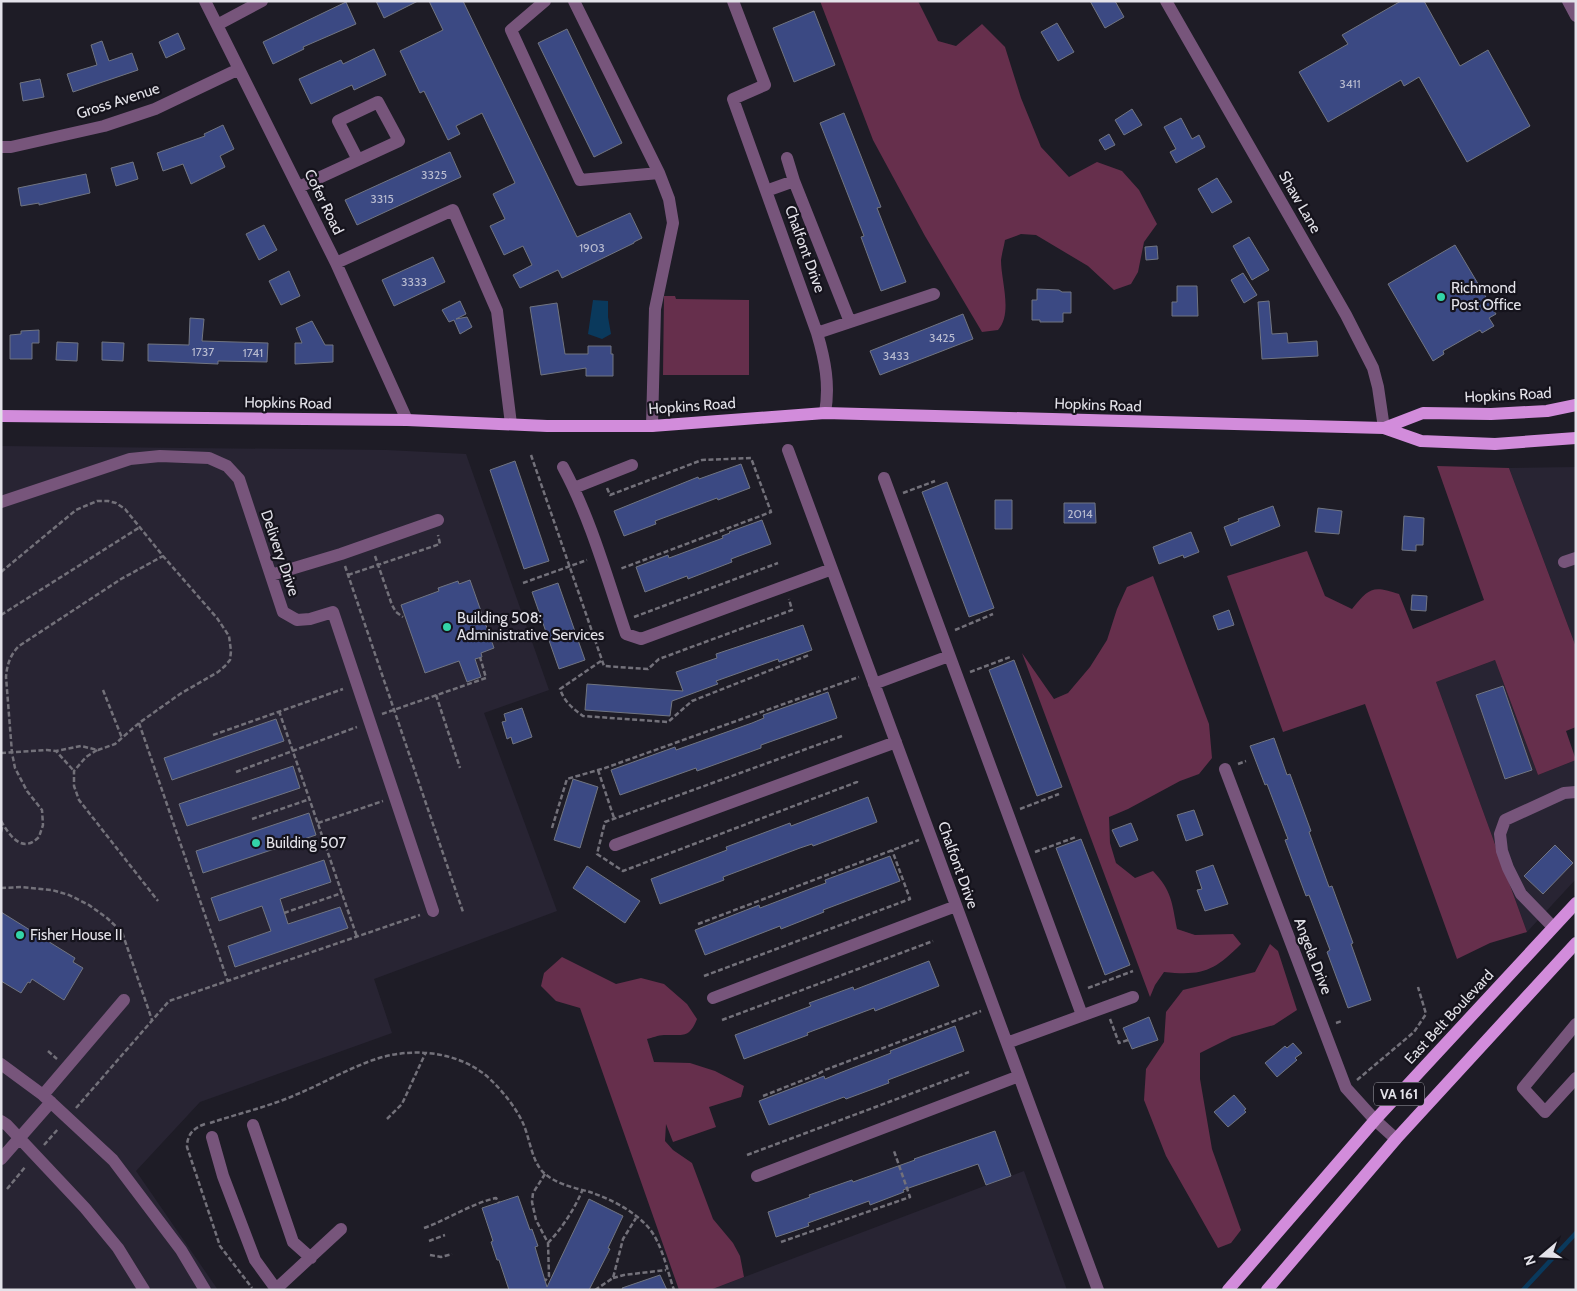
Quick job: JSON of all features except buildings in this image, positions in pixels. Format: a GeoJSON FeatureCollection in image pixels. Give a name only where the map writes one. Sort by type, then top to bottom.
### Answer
{"type":"FeatureCollection","features":[{"type":"Feature","properties":{"kind":"main road","name":"Hopkins Road"},"geometry":{"type":"LineString","coordinates":[[1384,428],[1423,413],[1491,414],[1547,411],[1576,405]]}},
{"type":"Feature","properties":{"kind":"main road","name":"Hopkins Road"},"geometry":{"type":"LineString","coordinates":[[1,416],[407,420],[652,426],[825,413],[1384,428],[1421,441],[1495,444],[1576,438]]}},
{"type":"Feature","properties":{"kind":"main road","name":"East Belt Boulevard"},"geometry":{"type":"LineString","coordinates":[[1228,1290],[1376,1120],[1576,903]]}},
{"type":"Feature","properties":{"kind":"main road","name":"VA 161"},"geometry":{"type":"LineString","coordinates":[[1267,1290],[1396,1139],[1576,944]]}},
{"type":"Feature","properties":{"kind":"street","name":"Cofer Road"},"geometry":{"type":"LineString","coordinates":[[205,1],[336,263],[407,420]]}},
{"type":"Feature","properties":{"kind":"street"},"geometry":{"type":"LineString","coordinates":[[216,25],[262,1]]}},
{"type":"Feature","properties":{"kind":"street"},"geometry":{"type":"LineString","coordinates":[[545,1],[511,30],[580,180],[659,173]]}},
{"type":"Feature","properties":{"kind":"street"},"geometry":{"type":"LineString","coordinates":[[574,1],[659,173],[669,199],[674,223],[655,309],[652,426]]}},
{"type":"Feature","properties":{"kind":"street","name":"Chalfont Drive"},"geometry":{"type":"LineString","coordinates":[[733,1],[765,85],[733,99],[818,333],[825,359],[828,396],[825,413]]}},
{"type":"Feature","properties":{"kind":"street","name":"Shaw Lane"},"geometry":{"type":"LineString","coordinates":[[1166,1],[1346,315],[1373,368],[1379,388],[1384,428]]}},
{"type":"Feature","properties":{"kind":"street"},"geometry":{"type":"LineString","coordinates":[[1568,1],[1576,16]]}},
{"type":"Feature","properties":{"kind":"street","name":"Gross Avenue"},"geometry":{"type":"LineString","coordinates":[[1,147],[11,147],[104,126],[155,109],[240,69]]}},
{"type":"Feature","properties":{"kind":"street"},"geometry":{"type":"LineString","coordinates":[[299,187],[358,160],[399,141],[378,102],[338,121],[358,160]]}},
{"type":"Feature","properties":{"kind":"street"},"geometry":{"type":"LineString","coordinates":[[787,158],[794,181],[850,322]]}},
{"type":"Feature","properties":{"kind":"street"},"geometry":{"type":"LineString","coordinates":[[766,191],[794,181]]}},
{"type":"Feature","properties":{"kind":"street"},"geometry":{"type":"LineString","coordinates":[[336,263],[452,210],[497,311],[511,424]]}},
{"type":"Feature","properties":{"kind":"street"},"geometry":{"type":"LineString","coordinates":[[818,333],[934,294]]}},
{"type":"Feature","properties":{"kind":"street","name":"Chalfont Drive"},"geometry":{"type":"LineString","coordinates":[[788,450],[1098,1290]]}},
{"type":"Feature","properties":{"kind":"street","name":"Delivery Drive"},"geometry":{"type":"LineString","coordinates":[[1,502],[130,459],[160,456],[209,458],[228,466],[239,479],[283,612],[297,620],[310,619],[333,612],[434,911]]}},
{"type":"Feature","properties":{"kind":"street"},"geometry":{"type":"LineString","coordinates":[[574,488],[632,465]]}},
{"type":"Feature","properties":{"kind":"street"},"geometry":{"type":"LineString","coordinates":[[563,467],[574,488],[626,634],[641,639],[832,569]]}},
{"type":"Feature","properties":{"kind":"street"},"geometry":{"type":"LineString","coordinates":[[884,478],[1082,1015]]}},
{"type":"Feature","properties":{"kind":"street"},"geometry":{"type":"LineString","coordinates":[[271,575],[341,554],[438,520]]}},
{"type":"Feature","properties":{"kind":"street"},"geometry":{"type":"LineString","coordinates":[[874,684],[949,656]]}},
{"type":"Feature","properties":{"kind":"street"},"geometry":{"type":"LineString","coordinates":[[615,845],[896,742]]}},
{"type":"Feature","properties":{"kind":"street","name":"Angela Drive"},"geometry":{"type":"LineString","coordinates":[[1225,769],[1346,1088],[1396,1139]]}},
{"type":"Feature","properties":{"kind":"street"},"geometry":{"type":"LineString","coordinates":[[1553,927],[1521,894],[1508,868],[1502,850],[1500,834],[1505,820],[1564,792],[1576,792]]}},
{"type":"Feature","properties":{"kind":"street"},"geometry":{"type":"LineString","coordinates":[[713,998],[956,906]]}},
{"type":"Feature","properties":{"kind":"street"},"geometry":{"type":"LineString","coordinates":[[1007,1043],[1133,997]]}},
{"type":"Feature","properties":{"kind":"street"},"geometry":{"type":"LineString","coordinates":[[1,1159],[19,1138],[47,1099],[66,1067],[124,1000]]}},
{"type":"Feature","properties":{"kind":"street"},"geometry":{"type":"LineString","coordinates":[[1576,1024],[1523,1088],[1545,1112],[1576,1078]]}},
{"type":"Feature","properties":{"kind":"street"},"geometry":{"type":"LineString","coordinates":[[1,1064],[47,1099],[113,1160],[181,1250],[205,1290]]}},
{"type":"Feature","properties":{"kind":"street"},"geometry":{"type":"LineString","coordinates":[[756,1176],[1020,1076]]}},
{"type":"Feature","properties":{"kind":"street"},"geometry":{"type":"LineString","coordinates":[[1,1121],[85,1208],[118,1248],[144,1290]]}},
{"type":"Feature","properties":{"kind":"street"},"geometry":{"type":"LineString","coordinates":[[253,1125],[293,1242],[311,1258]]}},
{"type":"Feature","properties":{"kind":"street"},"geometry":{"type":"LineString","coordinates":[[212,1137],[223,1176],[255,1260],[275,1290],[341,1229]]}},
{"type":"Feature","properties":{"kind":"path"},"geometry":{"type":"LineString","coordinates":[[531,455],[604,666],[648,669],[659,659],[792,610],[787,595]]}},
{"type":"Feature","properties":{"kind":"path"},"geometry":{"type":"LineString","coordinates":[[609,494],[702,460],[751,458],[771,512],[617,570]]}},
{"type":"Feature","properties":{"kind":"path"},"geometry":{"type":"LineString","coordinates":[[898,494],[935,481]]}},
{"type":"Feature","properties":{"kind":"path"},"geometry":{"type":"LineString","coordinates":[[1,572],[76,510],[97,501],[116,503],[125,508],[163,556],[217,618],[229,636],[231,652],[230,660],[226,666],[180,694],[139,723],[115,744],[98,750],[86,758],[74,771]]}},
{"type":"Feature","properties":{"kind":"path"},"geometry":{"type":"LineString","coordinates":[[1,615],[140,527]]}},
{"type":"Feature","properties":{"kind":"path"},"geometry":{"type":"LineString","coordinates":[[440,542],[440,544],[348,574],[463,912]]}},
{"type":"Feature","properties":{"kind":"path"},"geometry":{"type":"LineString","coordinates":[[2,822],[15,841],[26,844],[39,837],[43,825],[42,810],[27,791],[20,778],[15,768],[12,752],[6,677],[7,666],[14,651],[18,646],[122,579],[163,556]]}},
{"type":"Feature","properties":{"kind":"path"},"geometry":{"type":"LineString","coordinates":[[523,583],[590,559]]}},
{"type":"Feature","properties":{"kind":"path"},"geometry":{"type":"LineString","coordinates":[[377,560],[392,605],[396,612],[403,617]]}},
{"type":"Feature","properties":{"kind":"path"},"geometry":{"type":"LineString","coordinates":[[634,617],[777,564]]}},
{"type":"Feature","properties":{"kind":"path"},"geometry":{"type":"LineString","coordinates":[[952,631],[992,615]]}},
{"type":"Feature","properties":{"kind":"path"},"geometry":{"type":"LineString","coordinates":[[602,661],[560,689],[563,697],[573,709],[583,716],[668,722],[692,700],[809,656]]}},
{"type":"Feature","properties":{"kind":"path"},"geometry":{"type":"LineString","coordinates":[[968,673],[1008,657]]}},
{"type":"Feature","properties":{"kind":"path"},"geometry":{"type":"LineString","coordinates":[[380,714],[486,678],[480,658]]}},
{"type":"Feature","properties":{"kind":"path"},"geometry":{"type":"LineString","coordinates":[[552,828],[566,779],[598,770],[856,678]]}},
{"type":"Feature","properties":{"kind":"path"},"geometry":{"type":"LineString","coordinates":[[213,735],[345,688]]}},
{"type":"Feature","properties":{"kind":"path"},"geometry":{"type":"LineString","coordinates":[[103,690],[122,738]]}},
{"type":"Feature","properties":{"kind":"path"},"geometry":{"type":"LineString","coordinates":[[436,695],[460,768]]}},
{"type":"Feature","properties":{"kind":"path"},"geometry":{"type":"LineString","coordinates":[[279,711],[357,937]]}},
{"type":"Feature","properties":{"kind":"path"},"geometry":{"type":"LineString","coordinates":[[139,723],[228,982]]}},
{"type":"Feature","properties":{"kind":"path"},"geometry":{"type":"LineString","coordinates":[[236,772],[358,727]]}},
{"type":"Feature","properties":{"kind":"path"},"geometry":{"type":"LineString","coordinates":[[1,753],[56,751],[81,746],[98,750]]}},
{"type":"Feature","properties":{"kind":"path"},"geometry":{"type":"LineString","coordinates":[[56,751],[74,771],[74,786],[79,800],[158,901]]}},
{"type":"Feature","properties":{"kind":"path"},"geometry":{"type":"LineString","coordinates":[[598,770],[614,818]]}},
{"type":"Feature","properties":{"kind":"path"},"geometry":{"type":"LineString","coordinates":[[1019,810],[1059,795]]}},
{"type":"Feature","properties":{"kind":"path"},"geometry":{"type":"LineString","coordinates":[[252,819],[310,799]]}},
{"type":"Feature","properties":{"kind":"path"},"geometry":{"type":"LineString","coordinates":[[318,824],[383,801]]}},
{"type":"Feature","properties":{"kind":"path"},"geometry":{"type":"LineString","coordinates":[[1,832],[2,822]]}},
{"type":"Feature","properties":{"kind":"path"},"geometry":{"type":"LineString","coordinates":[[1033,847],[1035,852],[1075,836]]}},
{"type":"Feature","properties":{"kind":"path"},"geometry":{"type":"LineString","coordinates":[[698,924],[920,840]]}},
{"type":"Feature","properties":{"kind":"path"},"geometry":{"type":"LineString","coordinates":[[706,976],[910,900],[892,850]]}},
{"type":"Feature","properties":{"kind":"path"},"geometry":{"type":"LineString","coordinates":[[1,888],[22,887],[52,890],[70,895],[108,918],[122,932],[152,1020]]}},
{"type":"Feature","properties":{"kind":"path"},"geometry":{"type":"LineString","coordinates":[[284,913],[342,893]]}},
{"type":"Feature","properties":{"kind":"path"},"geometry":{"type":"LineString","coordinates":[[74,1110],[169,1001],[434,911]]}},
{"type":"Feature","properties":{"kind":"path"},"geometry":{"type":"LineString","coordinates":[[722,1020],[933,941]]}},
{"type":"Feature","properties":{"kind":"path"},"geometry":{"type":"LineString","coordinates":[[1088,988],[1133,971]]}},
{"type":"Feature","properties":{"kind":"path"},"geometry":{"type":"LineString","coordinates":[[1346,1088],[1357,1081],[1414,1032],[1426,1014],[1418,987]]}},
{"type":"Feature","properties":{"kind":"path"},"geometry":{"type":"LineString","coordinates":[[764,1096],[982,1010]]}},
{"type":"Feature","properties":{"kind":"path"},"geometry":{"type":"LineString","coordinates":[[1109,1018],[1119,1043],[1128,1040]]}},
{"type":"Feature","properties":{"kind":"path"},"geometry":{"type":"LineString","coordinates":[[48,1051],[59,1061]]}},
{"type":"Feature","properties":{"kind":"path"},"geometry":{"type":"LineString","coordinates":[[252,1288],[220,1246],[187,1147],[187,1139],[192,1131],[200,1126],[292,1097],[373,1060],[399,1054],[425,1054],[447,1056],[462,1061],[480,1070],[494,1083],[511,1103],[523,1122],[538,1165],[545,1174],[564,1184],[605,1198],[625,1209],[648,1227],[655,1239],[674,1290]]}},
{"type":"Feature","properties":{"kind":"path"},"geometry":{"type":"LineString","coordinates":[[387,1119],[402,1104],[425,1054]]}},
{"type":"Feature","properties":{"kind":"path"},"geometry":{"type":"LineString","coordinates":[[748,1155],[969,1072]]}},
{"type":"Feature","properties":{"kind":"path"},"geometry":{"type":"LineString","coordinates":[[43,1146],[59,1128]]}},
{"type":"Feature","properties":{"kind":"path"},"geometry":{"type":"LineString","coordinates":[[781,1242],[910,1197],[894,1151]]}},
{"type":"Feature","properties":{"kind":"path"},"geometry":{"type":"LineString","coordinates":[[6,1189],[31,1161]]}},
{"type":"Feature","properties":{"kind":"path"},"geometry":{"type":"LineString","coordinates":[[545,1174],[533,1193],[532,1202],[536,1220],[548,1243],[549,1276],[545,1281]]}},
{"type":"Feature","properties":{"kind":"path"},"geometry":{"type":"LineString","coordinates":[[548,1243],[578,1202],[582,1190]]}},
{"type":"Feature","properties":{"kind":"path"},"geometry":{"type":"LineString","coordinates":[[424,1228],[446,1220],[476,1203],[496,1198],[499,1203]]}},
{"type":"Feature","properties":{"kind":"path"},"geometry":{"type":"LineString","coordinates":[[613,1278],[623,1240],[637,1218]]}},
{"type":"Feature","properties":{"kind":"path"},"geometry":{"type":"LineString","coordinates":[[429,1242],[445,1236]]}},
{"type":"Feature","properties":{"kind":"path"},"geometry":{"type":"LineString","coordinates":[[430,1255],[441,1257],[452,1254]]}},
{"type":"Feature","properties":{"kind":"path"},"geometry":{"type":"LineString","coordinates":[[595,1290],[613,1278],[667,1270]]}},
{"type":"Feature","properties":{"kind":"shaded area"},"geometry":{"type":"Polygon","coordinates":[[[820,1],[918,1],[938,41],[956,46],[982,24],[1005,47],[1021,98],[1041,147],[1069,177],[1097,162],[1122,171],[1139,190],[1157,224],[1144,242],[1138,272],[1131,284],[1114,290],[1088,266],[1036,235],[1021,234],[1005,240],[1002,252],[1001,268],[1006,306],[1002,323],[998,330],[982,332],[925,236],[873,140],[820,1]]]}},
{"type":"Feature","properties":{"kind":"shaded area"},"geometry":{"type":"Polygon","coordinates":[[[664,296],[675,296],[676,299],[749,300],[749,375],[663,375],[664,296]]]}},
{"type":"Feature","properties":{"kind":"shaded area"},"geometry":{"type":"Polygon","coordinates":[[[1,446],[387,450],[466,454],[549,690],[484,713],[557,911],[374,979],[392,1033],[200,1102],[136,1171],[218,1290],[1,1290],[1,446]]]}},
{"type":"Feature","properties":{"kind":"shaded area"},"geometry":{"type":"Polygon","coordinates":[[[1437,466],[1509,468],[1576,647],[1576,727],[1566,731],[1576,760],[1538,775],[1495,660],[1436,682],[1527,932],[1490,943],[1457,959],[1365,704],[1283,732],[1227,576],[1307,551],[1325,596],[1352,609],[1372,590],[1377,589],[1399,594],[1413,629],[1484,600],[1437,466]]]}},
{"type":"Feature","properties":{"kind":"shaded area"},"geometry":{"type":"Polygon","coordinates":[[[1576,467],[1576,647],[1509,468],[1576,467]]]}},
{"type":"Feature","properties":{"kind":"shaded area"},"geometry":{"type":"Polygon","coordinates":[[[1153,576],[1209,724],[1212,758],[1199,774],[1180,781],[1109,817],[1110,843],[1116,863],[1135,878],[1153,871],[1159,878],[1168,891],[1177,929],[1195,935],[1233,934],[1241,944],[1223,960],[1207,970],[1189,973],[1164,972],[1155,985],[1150,997],[1022,653],[1054,699],[1068,693],[1090,667],[1107,640],[1117,609],[1127,587],[1153,576]]]}},
{"type":"Feature","properties":{"kind":"shaded area"},"geometry":{"type":"Polygon","coordinates":[[[1495,660],[1538,775],[1576,760],[1576,879],[1527,932],[1436,682],[1495,660]]]}},
{"type":"Feature","properties":{"kind":"shaded area"},"geometry":{"type":"Polygon","coordinates":[[[1270,944],[1278,951],[1297,1010],[1274,1025],[1232,1037],[1200,1053],[1200,1079],[1212,1149],[1241,1230],[1231,1243],[1218,1248],[1166,1156],[1144,1100],[1146,1069],[1164,1042],[1166,1012],[1183,990],[1255,972],[1270,944]]]}},
{"type":"Feature","properties":{"kind":"shaded area"},"geometry":{"type":"Polygon","coordinates":[[[562,957],[616,984],[641,978],[664,984],[687,1004],[697,1019],[688,1033],[662,1035],[647,1039],[654,1062],[690,1063],[715,1071],[744,1086],[741,1097],[709,1107],[716,1127],[673,1142],[666,1124],[665,1141],[673,1150],[692,1163],[713,1219],[733,1243],[740,1256],[744,1277],[710,1290],[679,1290],[580,1008],[556,1001],[541,986],[544,973],[562,957]]]}},
{"type":"Feature","properties":{"kind":"shaded area"},"geometry":{"type":"Polygon","coordinates":[[[1024,1171],[1067,1290],[710,1290],[1024,1171]]]}},
{"type":"Feature","properties":{"kind":"water"},"geometry":{"type":"Polygon","coordinates":[[[593,300],[608,301],[611,334],[602,339],[588,334],[593,300]]]}},
{"type":"Feature","properties":{"kind":"waterway"},"geometry":{"type":"LineString","coordinates":[[1523,1290],[1576,1233]]}},
{"type":"Feature","properties":{"kind":"place","name":"Richmond Post Office"},"geometry":{"type":"Point","coordinates":[1441,297]}},
{"type":"Feature","properties":{"kind":"place","name":"Building 508: Administrative Services"},"geometry":{"type":"Point","coordinates":[447,627]}},
{"type":"Feature","properties":{"kind":"place","name":"Building 507"},"geometry":{"type":"Point","coordinates":[256,843]}},
{"type":"Feature","properties":{"kind":"place","name":"Fisher House II"},"geometry":{"type":"Point","coordinates":[20,935]}}]}
